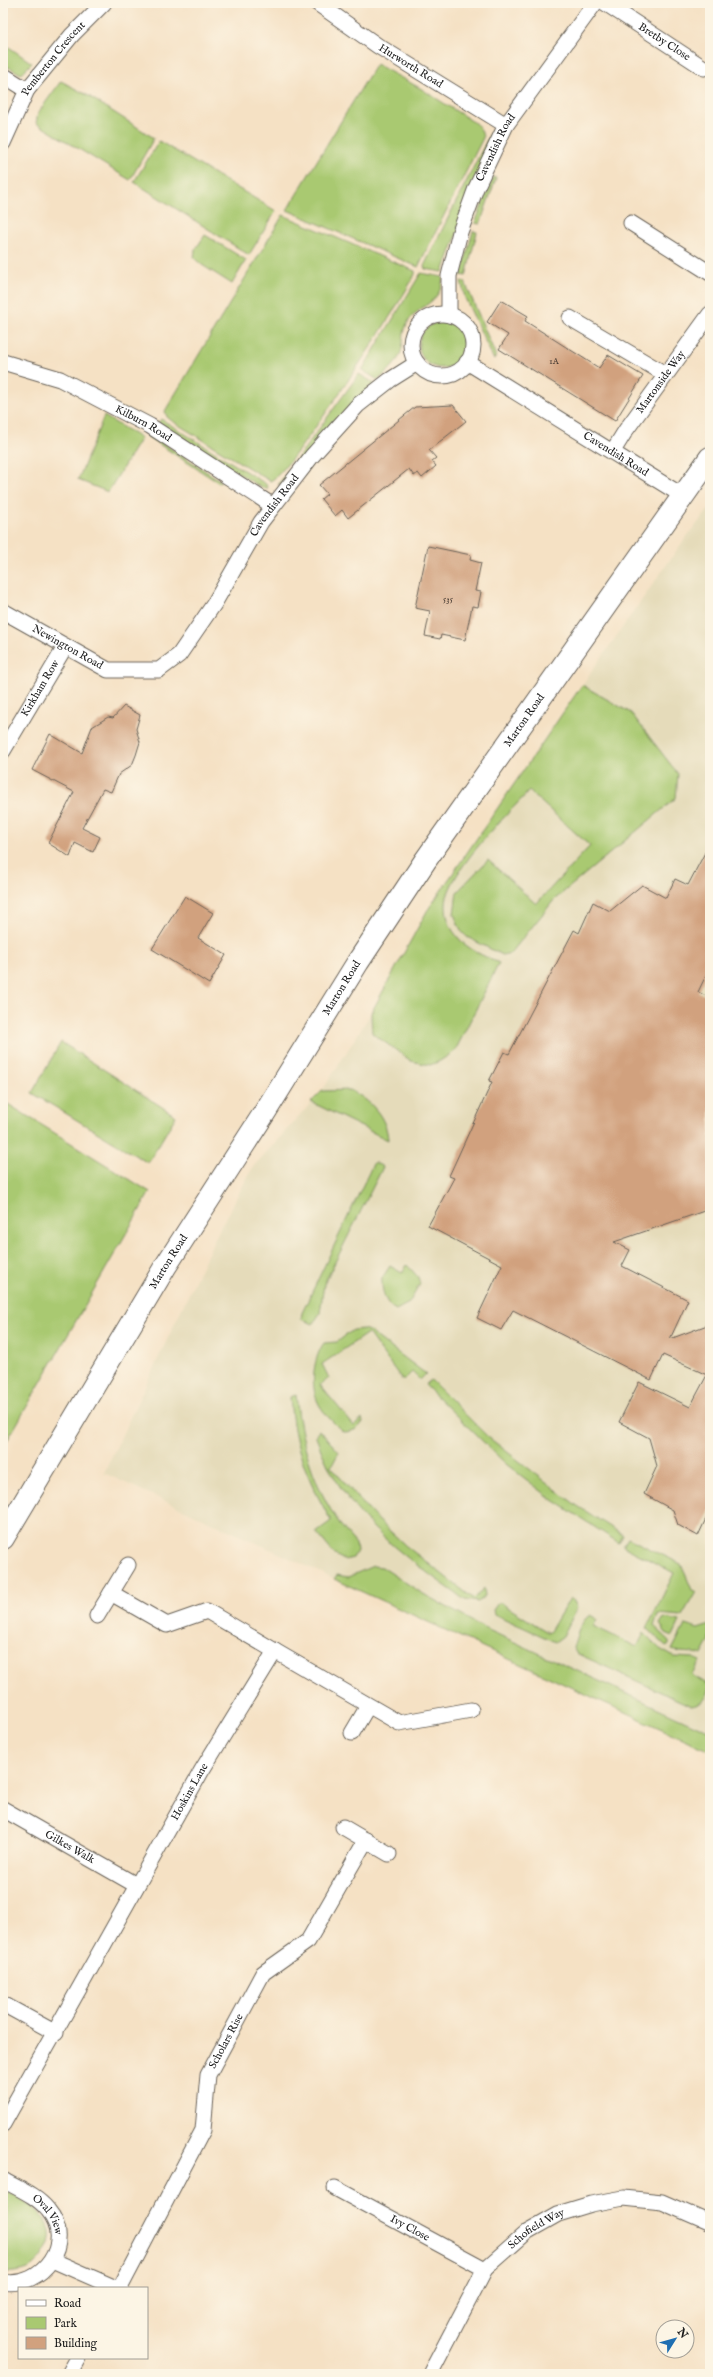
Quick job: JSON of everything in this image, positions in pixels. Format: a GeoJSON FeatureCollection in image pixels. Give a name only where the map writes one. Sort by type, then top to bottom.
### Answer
{"type":"FeatureCollection","features":[{"type":"Feature","properties":{"kind":"main road","name":"Marton Road"},"geometry":{"type":"LineString","coordinates":[[3,1538],[166,1267],[265,1112],[358,962],[425,861],[710,458]]}},
{"type":"Feature","properties":{"kind":"street","name":"Pemberton Crescent"},"geometry":{"type":"LineString","coordinates":[[3,143],[27,90],[72,35],[104,3]]}},
{"type":"Feature","properties":{"kind":"street","name":"Hurworth Road"},"geometry":{"type":"LineString","coordinates":[[317,3],[378,46],[506,125]]}},
{"type":"Feature","properties":{"kind":"street","name":"Cavendish Road"},"geometry":{"type":"LineString","coordinates":[[449,314],[449,276],[460,232],[476,188],[506,125],[595,3]]}},
{"type":"Feature","properties":{"kind":"street","name":"Bretby Close"},"geometry":{"type":"LineString","coordinates":[[605,3],[704,68]]}},
{"type":"Feature","properties":{"kind":"street"},"geometry":{"type":"LineString","coordinates":[[3,75],[27,90]]}},
{"type":"Feature","properties":{"kind":"street"},"geometry":{"type":"LineString","coordinates":[[631,223],[710,273]]}},
{"type":"Feature","properties":{"kind":"street"},"geometry":{"type":"LineString","coordinates":[[449,314],[462,322],[470,334],[471,353],[467,362],[456,372],[442,375],[433,374],[417,363],[412,355],[411,346],[416,328],[430,316],[449,314]]}},
{"type":"Feature","properties":{"kind":"street","name":"Martonside Way"},"geometry":{"type":"LineString","coordinates":[[613,451],[626,430],[710,314]]}},
{"type":"Feature","properties":{"kind":"street"},"geometry":{"type":"LineString","coordinates":[[570,318],[666,374]]}},
{"type":"Feature","properties":{"kind":"street","name":"Kilburn Road"},"geometry":{"type":"LineString","coordinates":[[3,362],[60,379],[150,426],[274,506]]}},
{"type":"Feature","properties":{"kind":"street","name":"Cavendish Road"},"geometry":{"type":"LineString","coordinates":[[467,362],[613,451],[683,496]]}},
{"type":"Feature","properties":{"kind":"street","name":"Cavendish Road"},"geometry":{"type":"LineString","coordinates":[[159,670],[179,655],[214,604],[261,522],[312,456],[358,405],[390,380],[417,363]]}},
{"type":"Feature","properties":{"kind":"street","name":"Newington Road"},"geometry":{"type":"LineString","coordinates":[[3,611],[108,670],[159,670]]}},
{"type":"Feature","properties":{"kind":"street","name":"Kirkham Row"},"geometry":{"type":"LineString","coordinates":[[3,751],[65,647]]}},
{"type":"Feature","properties":{"kind":"street"},"geometry":{"type":"LineString","coordinates":[[97,1616],[128,1565]]}},
{"type":"Feature","properties":{"kind":"street"},"geometry":{"type":"LineString","coordinates":[[111,1593],[167,1626],[207,1611],[399,1723],[471,1710]]}},
{"type":"Feature","properties":{"kind":"street","name":"Hoskins Lane"},"geometry":{"type":"LineString","coordinates":[[3,2124],[56,2033],[136,1885],[202,1770],[275,1651]]}},
{"type":"Feature","properties":{"kind":"street"},"geometry":{"type":"LineString","coordinates":[[352,1733],[368,1706]]}},
{"type":"Feature","properties":{"kind":"street","name":"Gilkes Walk"},"geometry":{"type":"LineString","coordinates":[[3,1809],[136,1885]]}},
{"type":"Feature","properties":{"kind":"street"},"geometry":{"type":"LineString","coordinates":[[343,1827],[389,1854]]}},
{"type":"Feature","properties":{"kind":"street","name":"Scholars Rise"},"geometry":{"type":"LineString","coordinates":[[121,2287],[203,2130],[208,2075],[263,1973],[308,1941],[366,1840]]}},
{"type":"Feature","properties":{"kind":"street"},"geometry":{"type":"LineString","coordinates":[[3,2004],[56,2033]]}},
{"type":"Feature","properties":{"kind":"street","name":"Oval View"},"geometry":{"type":"LineString","coordinates":[[3,2180],[33,2196],[49,2211],[57,2226],[57,2245],[52,2260],[44,2270],[30,2280],[14,2284],[3,2282]]}},
{"type":"Feature","properties":{"kind":"street","name":"Ivy Close"},"geometry":{"type":"LineString","coordinates":[[335,2188],[485,2269]]}},
{"type":"Feature","properties":{"kind":"street","name":"Schofield Way"},"geometry":{"type":"LineString","coordinates":[[430,2374],[485,2269],[528,2232],[558,2214],[591,2204],[624,2198],[662,2202],[710,2223]]}},
{"type":"Feature","properties":{"kind":"street"},"geometry":{"type":"LineString","coordinates":[[52,2260],[114,2287]]}},
{"type":"Feature","properties":{"kind":"street"},"geometry":{"type":"LineString","coordinates":[[69,2374],[77,2359]]}},
{"type":"Feature","properties":{"kind":"shaded area"},"geometry":{"type":"Polygon","coordinates":[[[710,508],[710,1751],[104,1473],[220,1228],[253,1167],[322,1091],[380,999],[427,911],[556,722],[684,540],[710,508]]]}},
{"type":"Feature","properties":{"kind":"green space"},"geometry":{"type":"Polygon","coordinates":[[[3,43],[32,63],[21,74],[3,64],[3,43]]]}},
{"type":"Feature","properties":{"kind":"green space"},"geometry":{"type":"Polygon","coordinates":[[[376,64],[420,88],[475,123],[480,128],[482,133],[483,138],[418,267],[287,210],[376,64]]]}},
{"type":"Feature","properties":{"kind":"green space"},"geometry":{"type":"Polygon","coordinates":[[[61,81],[87,95],[154,138],[130,180],[36,123],[38,113],[61,81]]]}},
{"type":"Feature","properties":{"kind":"green space"},"geometry":{"type":"Polygon","coordinates":[[[492,130],[494,134],[443,272],[425,269],[424,266],[492,130]]]}},
{"type":"Feature","properties":{"kind":"green space"},"geometry":{"type":"Polygon","coordinates":[[[159,141],[276,211],[249,255],[134,182],[159,141]]]}},
{"type":"Feature","properties":{"kind":"green space"},"geometry":{"type":"Polygon","coordinates":[[[493,177],[496,178],[480,224],[475,223],[493,177]]]}},
{"type":"Feature","properties":{"kind":"green space"},"geometry":{"type":"Polygon","coordinates":[[[283,215],[415,271],[415,274],[390,316],[345,385],[281,472],[270,481],[172,421],[167,417],[165,411],[283,215]]]}},
{"type":"Feature","properties":{"kind":"green space"},"geometry":{"type":"Polygon","coordinates":[[[473,231],[477,232],[466,276],[461,275],[473,231]]]}},
{"type":"Feature","properties":{"kind":"green space"},"geometry":{"type":"Polygon","coordinates":[[[205,235],[246,260],[232,284],[202,265],[194,258],[195,250],[205,235]]]}},
{"type":"Feature","properties":{"kind":"green space"},"geometry":{"type":"Polygon","coordinates":[[[421,273],[443,277],[442,286],[431,302],[410,319],[405,328],[398,359],[378,380],[362,370],[421,273]]]}},
{"type":"Feature","properties":{"kind":"green space"},"geometry":{"type":"Polygon","coordinates":[[[461,281],[465,282],[496,356],[494,360],[465,298],[461,281]]]}},
{"type":"Feature","properties":{"kind":"green space"},"geometry":{"type":"Polygon","coordinates":[[[437,322],[447,322],[455,326],[461,332],[465,340],[465,350],[461,358],[455,364],[447,368],[437,368],[429,364],[423,358],[419,350],[419,340],[423,332],[429,326],[437,322]]]}},
{"type":"Feature","properties":{"kind":"green space"},"geometry":{"type":"Polygon","coordinates":[[[359,374],[374,383],[283,483],[278,485],[359,374]]]}},
{"type":"Feature","properties":{"kind":"green space"},"geometry":{"type":"Polygon","coordinates":[[[104,416],[141,438],[108,492],[78,480],[104,416]]]}},
{"type":"Feature","properties":{"kind":"green space"},"geometry":{"type":"Polygon","coordinates":[[[161,419],[266,484],[268,488],[262,488],[158,423],[161,419]]]}},
{"type":"Feature","properties":{"kind":"green space"},"geometry":{"type":"Polygon","coordinates":[[[149,434],[221,481],[219,483],[148,437],[149,434]]]}},
{"type":"Feature","properties":{"kind":"green space"},"geometry":{"type":"Polygon","coordinates":[[[582,685],[631,713],[678,774],[676,798],[554,900],[511,953],[502,955],[467,937],[461,931],[454,914],[457,892],[488,860],[536,904],[590,846],[529,791],[482,841],[460,870],[452,884],[446,902],[447,917],[453,931],[460,940],[481,955],[499,963],[455,1051],[440,1061],[430,1065],[411,1061],[372,1033],[371,1013],[427,911],[582,685]]]}},
{"type":"Feature","properties":{"kind":"green space"},"geometry":{"type":"Polygon","coordinates":[[[61,1042],[176,1116],[148,1163],[32,1093],[61,1042]]]}},
{"type":"Feature","properties":{"kind":"green space"},"geometry":{"type":"Polygon","coordinates":[[[350,1090],[371,1104],[376,1110],[384,1124],[388,1140],[311,1102],[322,1091],[350,1090]]]}},
{"type":"Feature","properties":{"kind":"green space"},"geometry":{"type":"Polygon","coordinates":[[[3,1101],[150,1192],[3,1448],[3,1101]]]}},
{"type":"Feature","properties":{"kind":"green space"},"geometry":{"type":"Polygon","coordinates":[[[374,1162],[383,1167],[324,1284],[320,1313],[313,1324],[301,1319],[302,1313],[374,1162]]]}},
{"type":"Feature","properties":{"kind":"green space"},"geometry":{"type":"Polygon","coordinates":[[[407,1265],[418,1277],[420,1284],[409,1303],[396,1310],[386,1301],[382,1287],[382,1278],[390,1266],[402,1273],[407,1265]]]}},
{"type":"Feature","properties":{"kind":"green space"},"geometry":{"type":"Polygon","coordinates":[[[363,1329],[369,1331],[426,1374],[420,1380],[412,1372],[403,1381],[368,1333],[322,1364],[329,1378],[320,1385],[354,1426],[362,1419],[363,1422],[354,1430],[343,1432],[325,1413],[317,1400],[314,1386],[314,1370],[318,1355],[324,1343],[337,1342],[353,1330],[363,1329]]]}},
{"type":"Feature","properties":{"kind":"green space"},"geometry":{"type":"Polygon","coordinates":[[[431,1380],[488,1437],[576,1505],[623,1535],[619,1543],[553,1500],[506,1464],[425,1385],[431,1380]]]}},
{"type":"Feature","properties":{"kind":"green space"},"geometry":{"type":"Polygon","coordinates":[[[296,1395],[303,1436],[314,1475],[331,1511],[356,1544],[357,1551],[353,1558],[344,1560],[335,1555],[316,1532],[331,1521],[308,1476],[298,1446],[294,1431],[290,1397],[296,1395]]]}},
{"type":"Feature","properties":{"kind":"green space"},"geometry":{"type":"Polygon","coordinates":[[[319,1430],[339,1452],[331,1467],[373,1515],[406,1546],[474,1599],[484,1588],[485,1596],[478,1602],[465,1600],[418,1566],[377,1531],[358,1511],[342,1490],[328,1465],[316,1437],[319,1430]]]}},
{"type":"Feature","properties":{"kind":"green space"},"geometry":{"type":"Polygon","coordinates":[[[628,1538],[681,1564],[692,1590],[696,1592],[682,1616],[658,1614],[654,1626],[670,1641],[667,1647],[647,1628],[674,1573],[623,1546],[628,1538]]]}},
{"type":"Feature","properties":{"kind":"green space"},"geometry":{"type":"Polygon","coordinates":[[[373,1566],[382,1567],[420,1592],[484,1628],[710,1732],[710,1751],[334,1579],[337,1575],[348,1577],[373,1566]]]}},
{"type":"Feature","properties":{"kind":"green space"},"geometry":{"type":"Polygon","coordinates":[[[570,1598],[574,1601],[577,1608],[563,1636],[555,1642],[494,1614],[493,1610],[498,1603],[501,1603],[549,1633],[570,1598]]]}},
{"type":"Feature","properties":{"kind":"green space"},"geometry":{"type":"Polygon","coordinates":[[[590,1615],[597,1619],[593,1626],[637,1647],[644,1633],[660,1649],[674,1657],[694,1658],[700,1661],[692,1675],[707,1684],[710,1679],[708,1693],[704,1700],[691,1706],[576,1653],[573,1648],[577,1634],[581,1625],[590,1615]]]}},
{"type":"Feature","properties":{"kind":"green space"},"geometry":{"type":"Polygon","coordinates":[[[664,1618],[680,1621],[673,1636],[666,1633],[660,1624],[664,1618]]]}},
{"type":"Feature","properties":{"kind":"green space"},"geometry":{"type":"Polygon","coordinates":[[[685,1625],[698,1629],[710,1625],[710,1640],[702,1655],[672,1650],[685,1625]]]}},
{"type":"Feature","properties":{"kind":"green space"},"geometry":{"type":"Polygon","coordinates":[[[3,2189],[34,2208],[44,2219],[50,2231],[49,2243],[42,2256],[33,2266],[22,2271],[4,2273],[3,2189]]]}},
{"type":"Feature","properties":{"kind":"building"},"geometry":{"type":"Polygon","coordinates":[[[501,300],[528,316],[525,321],[599,368],[608,355],[643,376],[615,421],[499,349],[508,335],[487,322],[501,300]]]}},
{"type":"Feature","properties":{"kind":"building"},"geometry":{"type":"Polygon","coordinates":[[[453,405],[466,421],[429,450],[436,458],[432,461],[436,466],[422,478],[418,473],[414,476],[409,469],[348,518],[342,510],[335,516],[321,499],[327,494],[319,485],[415,407],[453,405]]]}},
{"type":"Feature","properties":{"kind":"building"},"geometry":{"type":"Polygon","coordinates":[[[428,546],[471,555],[470,560],[481,563],[475,591],[481,592],[478,607],[472,606],[465,640],[441,635],[440,639],[425,636],[430,611],[415,608],[428,546]]]}},
{"type":"Feature","properties":{"kind":"building"},"geometry":{"type":"Polygon","coordinates":[[[124,706],[140,715],[136,729],[140,742],[136,755],[132,765],[119,774],[111,792],[103,789],[82,828],[100,837],[93,852],[75,843],[70,857],[48,843],[74,792],[32,770],[50,734],[82,753],[92,727],[108,717],[113,718],[124,706]]]}},
{"type":"Feature","properties":{"kind":"building"},"geometry":{"type":"Polygon","coordinates":[[[710,843],[710,967],[698,992],[710,998],[710,1209],[614,1242],[630,1250],[622,1266],[688,1300],[670,1339],[710,1324],[710,1510],[698,1536],[678,1525],[673,1510],[644,1494],[657,1466],[649,1438],[619,1422],[639,1382],[690,1407],[707,1375],[663,1355],[651,1380],[513,1310],[501,1330],[477,1318],[502,1265],[428,1226],[454,1178],[449,1176],[492,1082],[489,1081],[504,1052],[509,1054],[574,930],[579,933],[593,902],[610,911],[642,885],[666,898],[675,879],[688,885],[710,843]]]}},
{"type":"Feature","properties":{"kind":"building"},"geometry":{"type":"Polygon","coordinates":[[[185,896],[213,913],[198,938],[226,955],[209,984],[152,949],[185,896]]]}}]}
